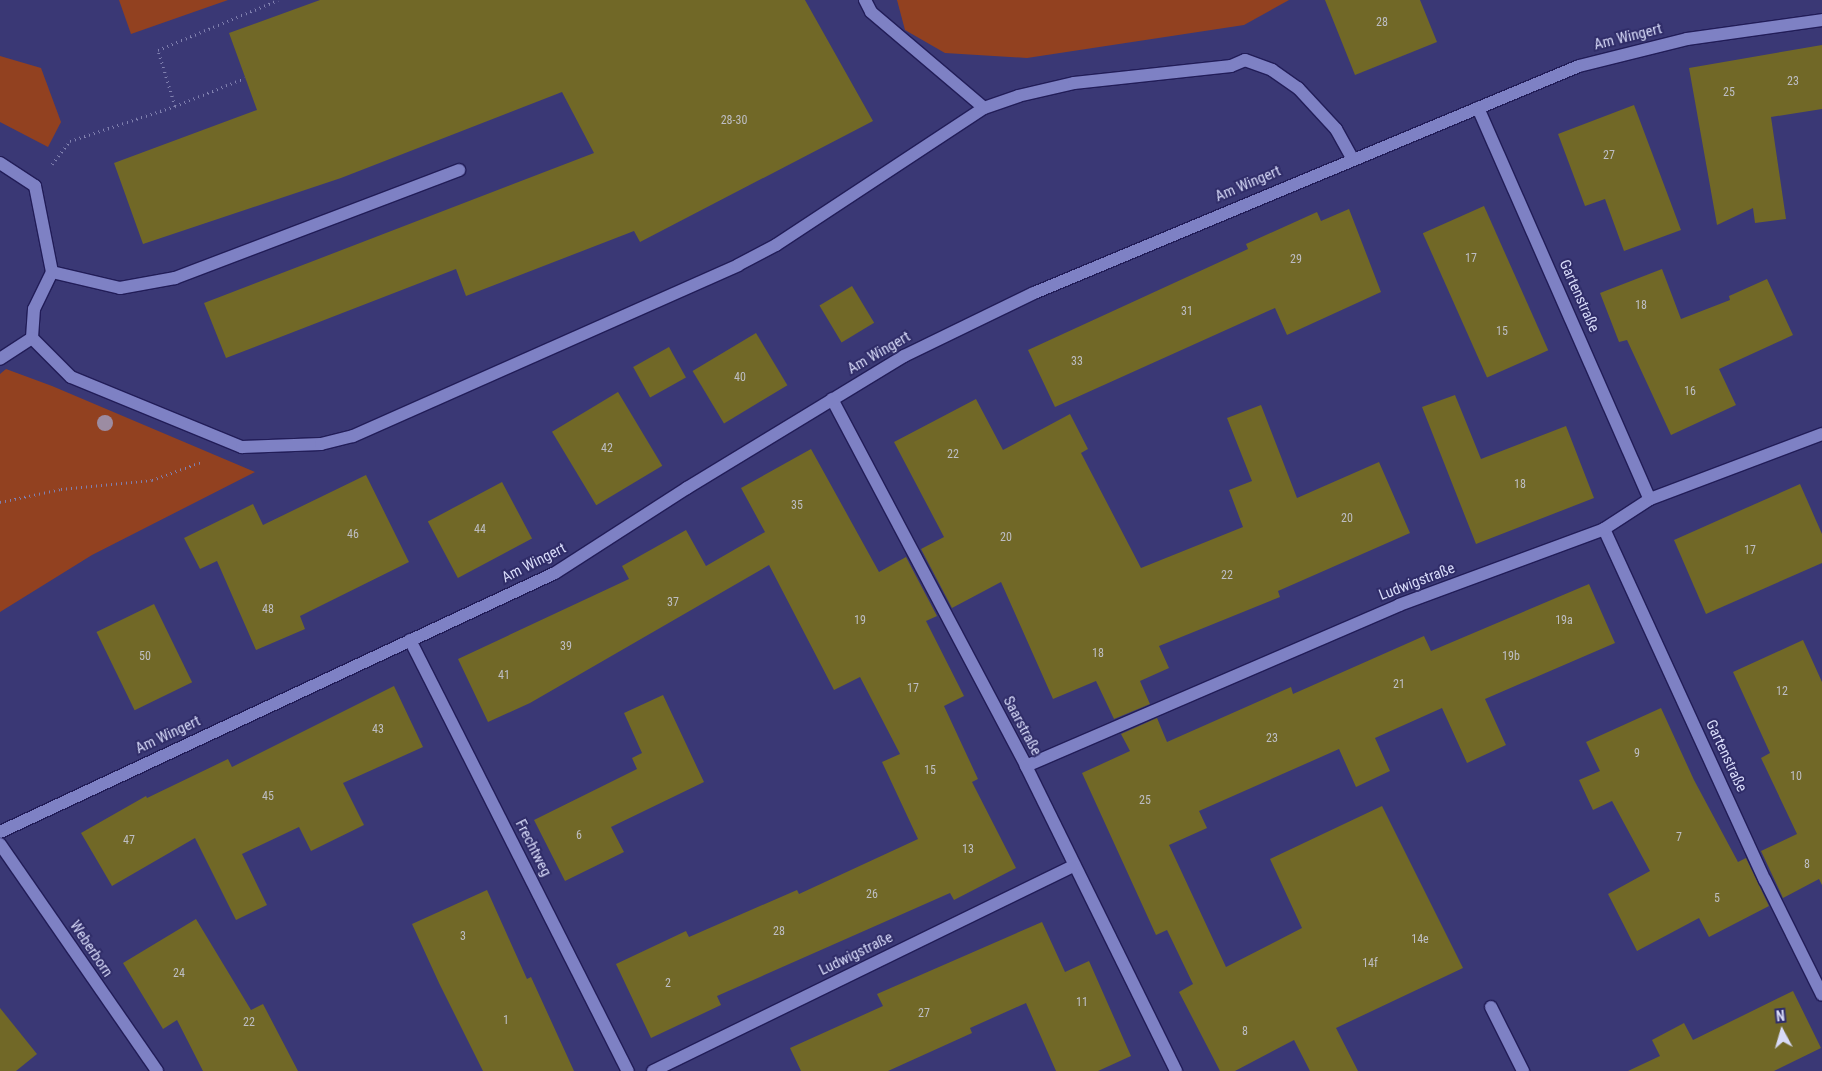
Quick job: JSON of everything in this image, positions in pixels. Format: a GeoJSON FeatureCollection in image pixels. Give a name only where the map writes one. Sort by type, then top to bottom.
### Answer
{"type":"FeatureCollection","features":[{"type":"Feature","properties":{"kind":"street"},"geometry":{"type":"LineString","coordinates":[[865,0],[878,18],[984,108]]}},
{"type":"Feature","properties":{"kind":"street","name":"Am Wingert"},"geometry":{"type":"LineString","coordinates":[[0,832],[556,573],[832,399],[904,356],[1034,293],[1352,158],[1579,66],[1687,39],[1822,20]]}},
{"type":"Feature","properties":{"kind":"street"},"geometry":{"type":"LineString","coordinates":[[0,163],[35,186],[52,272],[34,309],[32,338],[71,376],[242,447],[321,444],[353,436],[738,265],[776,244],[984,108],[1018,96],[1074,82],[1231,66],[1245,60],[1272,70],[1298,88],[1336,128],[1352,158]]}},
{"type":"Feature","properties":{"kind":"street","name":"Gartenstraße"},"geometry":{"type":"LineString","coordinates":[[1478,108],[1650,498]]}},
{"type":"Feature","properties":{"kind":"street"},"geometry":{"type":"LineString","coordinates":[[52,272],[120,288],[175,278],[460,170]]}},
{"type":"Feature","properties":{"kind":"street"},"geometry":{"type":"LineString","coordinates":[[0,359],[32,338]]}},
{"type":"Feature","properties":{"kind":"street","name":"Saarstraße"},"geometry":{"type":"LineString","coordinates":[[832,399],[1026,766],[1073,866],[1176,1071]]}},
{"type":"Feature","properties":{"kind":"street","name":"Ludwigstraße"},"geometry":{"type":"LineString","coordinates":[[1026,766],[1399,605],[1604,528],[1650,498],[1822,434]]}},
{"type":"Feature","properties":{"kind":"street","name":"Gartenstraße"},"geometry":{"type":"LineString","coordinates":[[1604,528],[1765,880],[1822,995]]}},
{"type":"Feature","properties":{"kind":"street","name":"Frechtweg"},"geometry":{"type":"LineString","coordinates":[[410,640],[628,1071]]}},
{"type":"Feature","properties":{"kind":"street","name":"Weberborn"},"geometry":{"type":"LineString","coordinates":[[0,844],[157,1071]]}},
{"type":"Feature","properties":{"kind":"street","name":"Ludwigstraße"},"geometry":{"type":"LineString","coordinates":[[653,1071],[1073,866]]}},
{"type":"Feature","properties":{"kind":"street"},"geometry":{"type":"LineString","coordinates":[[1490,1007],[1523,1071]]}},
{"type":"Feature","properties":{"kind":"path"},"geometry":{"type":"LineString","coordinates":[[175,106],[158,50],[278,0]]}},
{"type":"Feature","properties":{"kind":"path"},"geometry":{"type":"LineString","coordinates":[[35,186],[70,141],[175,106],[245,78]]}},
{"type":"Feature","properties":{"kind":"path"},"geometry":{"type":"LineString","coordinates":[[0,502],[61,489],[152,480],[242,447]]}},
{"type":"Feature","properties":{"kind":"shaded area"},"geometry":{"type":"Polygon","coordinates":[[[119,0],[228,0],[131,34],[119,0]]]}},
{"type":"Feature","properties":{"kind":"shaded area"},"geometry":{"type":"Polygon","coordinates":[[[897,0],[1289,0],[1244,25],[1027,58],[945,53],[905,30],[897,0]]]}},
{"type":"Feature","properties":{"kind":"shaded area"},"geometry":{"type":"Polygon","coordinates":[[[0,56],[41,68],[61,122],[48,147],[0,122],[0,56]]]}},
{"type":"Feature","properties":{"kind":"shaded area"},"geometry":{"type":"Polygon","coordinates":[[[6,369],[52,386],[255,472],[92,555],[0,612],[0,374],[6,369]]]}},
{"type":"Feature","properties":{"kind":"building"},"geometry":{"type":"Polygon","coordinates":[[[320,0],[805,0],[873,121],[640,242],[634,231],[466,296],[456,269],[226,358],[204,303],[594,153],[562,92],[341,178],[143,244],[114,163],[257,110],[229,33],[320,0]]]}},
{"type":"Feature","properties":{"kind":"building"},"geometry":{"type":"Polygon","coordinates":[[[1325,0],[1420,0],[1437,42],[1355,75],[1325,0]]]}},
{"type":"Feature","properties":{"kind":"building"},"geometry":{"type":"Polygon","coordinates":[[[1822,45],[1822,109],[1771,117],[1786,219],[1755,223],[1753,208],[1717,225],[1689,68],[1822,45]]]}},
{"type":"Feature","properties":{"kind":"building"},"geometry":{"type":"Polygon","coordinates":[[[1634,105],[1681,230],[1624,251],[1605,199],[1585,206],[1558,134],[1634,105]]]}},
{"type":"Feature","properties":{"kind":"building"},"geometry":{"type":"Polygon","coordinates":[[[1484,206],[1548,350],[1487,378],[1423,233],[1484,206]]]}},
{"type":"Feature","properties":{"kind":"building"},"geometry":{"type":"Polygon","coordinates":[[[1349,209],[1381,292],[1287,335],[1275,308],[1055,407],[1028,350],[1248,249],[1246,244],[1317,212],[1321,221],[1349,209]]]}},
{"type":"Feature","properties":{"kind":"building"},"geometry":{"type":"Polygon","coordinates":[[[1662,269],[1681,319],[1730,300],[1729,296],[1767,279],[1793,335],[1719,369],[1736,405],[1671,435],[1627,340],[1619,342],[1600,293],[1662,269]]]}},
{"type":"Feature","properties":{"kind":"building"},"geometry":{"type":"Polygon","coordinates":[[[852,286],[874,323],[842,342],[819,306],[852,286]]]}},
{"type":"Feature","properties":{"kind":"building"},"geometry":{"type":"Polygon","coordinates":[[[756,333],[787,385],[724,423],[693,371],[756,333]]]}},
{"type":"Feature","properties":{"kind":"building"},"geometry":{"type":"Polygon","coordinates":[[[669,347],[686,378],[650,397],[633,367],[669,347]]]}},
{"type":"Feature","properties":{"kind":"building"},"geometry":{"type":"Polygon","coordinates":[[[618,392],[662,466],[596,505],[552,432],[618,392]]]}},
{"type":"Feature","properties":{"kind":"building"},"geometry":{"type":"Polygon","coordinates":[[[1455,395],[1481,459],[1566,426],[1594,498],[1476,544],[1422,407],[1455,395]]]}},
{"type":"Feature","properties":{"kind":"building"},"geometry":{"type":"Polygon","coordinates":[[[976,399],[1003,450],[1070,414],[1088,449],[1081,453],[1141,568],[1243,527],[1229,490],[1252,481],[1227,418],[1261,405],[1297,498],[1379,462],[1410,533],[1278,591],[1280,597],[1159,646],[1169,668],[1140,681],[1150,704],[1114,719],[1096,681],[1053,699],[1001,582],[952,608],[921,549],[944,537],[894,442],[976,399]]]}},
{"type":"Feature","properties":{"kind":"building"},"geometry":{"type":"Polygon","coordinates":[[[811,449],[879,572],[906,557],[937,616],[926,621],[964,696],[944,706],[978,779],[972,782],[1016,868],[954,900],[950,893],[717,996],[721,1005],[651,1038],[616,964],[686,931],[689,937],[797,890],[799,894],[918,839],[882,762],[900,754],[860,677],[834,690],[769,565],[530,703],[488,722],[458,659],[629,579],[622,566],[686,530],[706,566],[765,532],[741,488],[811,449]]]}},
{"type":"Feature","properties":{"kind":"building"},"geometry":{"type":"Polygon","coordinates":[[[366,475],[409,562],[300,616],[305,629],[256,650],[217,561],[200,569],[184,538],[253,504],[263,525],[366,475]]]}},
{"type":"Feature","properties":{"kind":"building"},"geometry":{"type":"Polygon","coordinates":[[[502,482],[532,539],[458,578],[428,521],[502,482]]]}},
{"type":"Feature","properties":{"kind":"building"},"geometry":{"type":"Polygon","coordinates":[[[1800,484],[1822,534],[1822,563],[1706,614],[1674,540],[1800,484]]]}},
{"type":"Feature","properties":{"kind":"building"},"geometry":{"type":"Polygon","coordinates":[[[1589,584],[1615,643],[1485,699],[1506,745],[1467,763],[1442,708],[1375,738],[1390,771],[1356,787],[1339,749],[1199,811],[1207,828],[1169,845],[1226,967],[1302,928],[1270,859],[1382,806],[1463,968],[1336,1028],[1358,1071],[1310,1071],[1294,1040],[1235,1071],[1220,1071],[1179,992],[1193,984],[1167,930],[1156,935],[1082,773],[1130,751],[1121,734],[1157,718],[1167,742],[1291,687],[1293,694],[1424,636],[1431,651],[1589,584]]]}},
{"type":"Feature","properties":{"kind":"building"},"geometry":{"type":"Polygon","coordinates":[[[154,604],[192,682],[135,710],[96,632],[154,604]]]}},
{"type":"Feature","properties":{"kind":"building"},"geometry":{"type":"Polygon","coordinates":[[[1803,640],[1822,682],[1822,885],[1819,879],[1783,898],[1761,851],[1797,834],[1761,758],[1770,753],[1733,672],[1803,640]]]}},
{"type":"Feature","properties":{"kind":"building"},"geometry":{"type":"Polygon","coordinates":[[[394,686],[423,747],[343,783],[364,825],[311,851],[299,827],[242,854],[267,905],[236,920],[195,838],[112,886],[81,833],[146,796],[147,798],[228,759],[232,767],[394,686]]]}},
{"type":"Feature","properties":{"kind":"building"},"geometry":{"type":"Polygon","coordinates":[[[663,695],[704,782],[611,827],[624,852],[565,881],[534,820],[637,769],[632,758],[642,753],[624,713],[663,695]]]}},
{"type":"Feature","properties":{"kind":"building"},"geometry":{"type":"Polygon","coordinates":[[[1661,708],[1694,780],[1738,862],[1746,858],[1769,906],[1709,937],[1699,918],[1637,951],[1608,894],[1650,871],[1612,801],[1593,810],[1579,780],[1600,771],[1586,742],[1661,708]]]}},
{"type":"Feature","properties":{"kind":"building"},"geometry":{"type":"Polygon","coordinates":[[[487,890],[527,979],[531,977],[574,1071],[483,1071],[439,983],[412,924],[487,890]]]}},
{"type":"Feature","properties":{"kind":"building"},"geometry":{"type":"Polygon","coordinates":[[[196,919],[251,1010],[263,1004],[298,1071],[203,1071],[177,1020],[163,1029],[123,963],[196,919]]]}},
{"type":"Feature","properties":{"kind":"building"},"geometry":{"type":"Polygon","coordinates":[[[1042,922],[1065,972],[1089,961],[1131,1056],[1098,1071],[1056,1071],[1026,1003],[970,1028],[972,1033],[888,1071],[801,1071],[790,1048],[883,1006],[877,994],[1042,922]]]}},
{"type":"Feature","properties":{"kind":"building"},"geometry":{"type":"Polygon","coordinates":[[[1793,991],[1821,1048],[1774,1071],[1628,1071],[1660,1056],[1652,1040],[1684,1023],[1693,1040],[1793,991]]]}},
{"type":"Feature","properties":{"kind":"building"},"geometry":{"type":"Polygon","coordinates":[[[0,1008],[37,1054],[16,1071],[0,1071],[0,1008]]]}}]}
